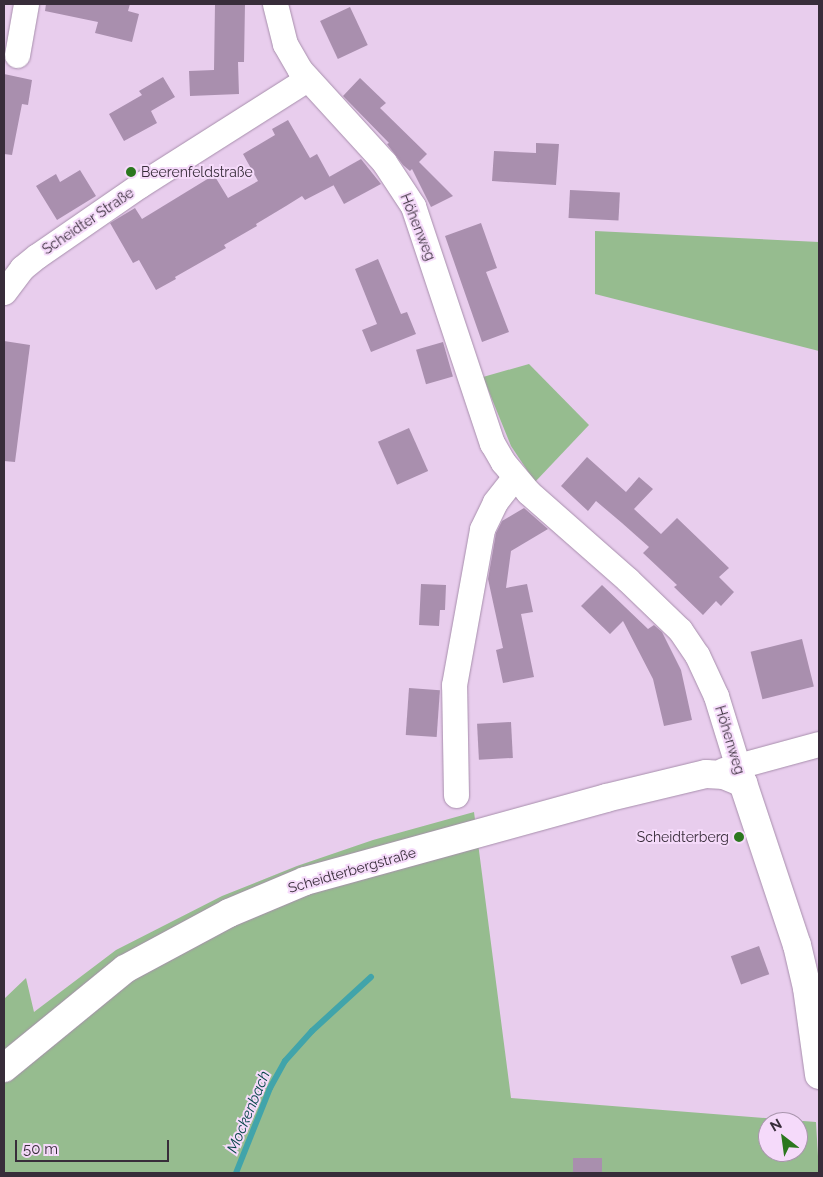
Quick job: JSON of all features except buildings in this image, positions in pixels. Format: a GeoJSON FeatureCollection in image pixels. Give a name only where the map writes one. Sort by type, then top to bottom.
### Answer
{"type":"FeatureCollection","features":[{"type":"Feature","properties":{"kind":"street"},"geometry":{"type":"LineString","coordinates":[[17,55],[26,4]]}},
{"type":"Feature","properties":{"kind":"street","name":"Höhenweg"},"geometry":{"type":"LineString","coordinates":[[275,4],[291,58],[307,79],[384,162],[413,206],[492,443],[514,478],[680,630],[706,672],[797,946],[807,988],[819,1075]]}},
{"type":"Feature","properties":{"kind":"street","name":"Scheidter Straße"},"geometry":{"type":"LineString","coordinates":[[4,292],[22,268],[37,256],[140,185],[307,79]]}},
{"type":"Feature","properties":{"kind":"street"},"geometry":{"type":"LineString","coordinates":[[456,795],[454,685],[482,529],[495,502],[514,478]]}},
{"type":"Feature","properties":{"kind":"street"},"geometry":{"type":"LineString","coordinates":[[741,774],[819,744]]}},
{"type":"Feature","properties":{"kind":"street","name":"Scheidterbergstraße"},"geometry":{"type":"LineString","coordinates":[[4,1068],[125,969],[230,913],[305,881],[606,798],[706,774],[741,774]]}},
{"type":"Feature","properties":{"kind":"green space"},"geometry":{"type":"Polygon","coordinates":[[[595,231],[819,242],[819,351],[595,294],[595,231]]]}},
{"type":"Feature","properties":{"kind":"green space"},"geometry":{"type":"Polygon","coordinates":[[[529,364],[589,425],[535,482],[511,446],[483,377],[529,364]]]}},
{"type":"Feature","properties":{"kind":"green space"},"geometry":{"type":"Polygon","coordinates":[[[474,812],[511,1098],[758,1117],[758,1162],[808,1162],[808,1121],[816,1122],[819,1173],[4,1173],[4,999],[26,978],[34,1012],[116,950],[222,896],[297,866],[373,840],[474,812]]]}},
{"type":"Feature","properties":{"kind":"waterway","name":"Mockenbach"},"geometry":{"type":"LineString","coordinates":[[236,1173],[270,1088],[285,1061],[312,1031],[371,977]]}},
{"type":"Feature","properties":{"kind":"place","name":"Beerenfeldstraße"},"geometry":{"type":"Point","coordinates":[131,172]}},
{"type":"Feature","properties":{"kind":"place","name":"Scheidterberg"},"geometry":{"type":"Point","coordinates":[739,837]}}]}
